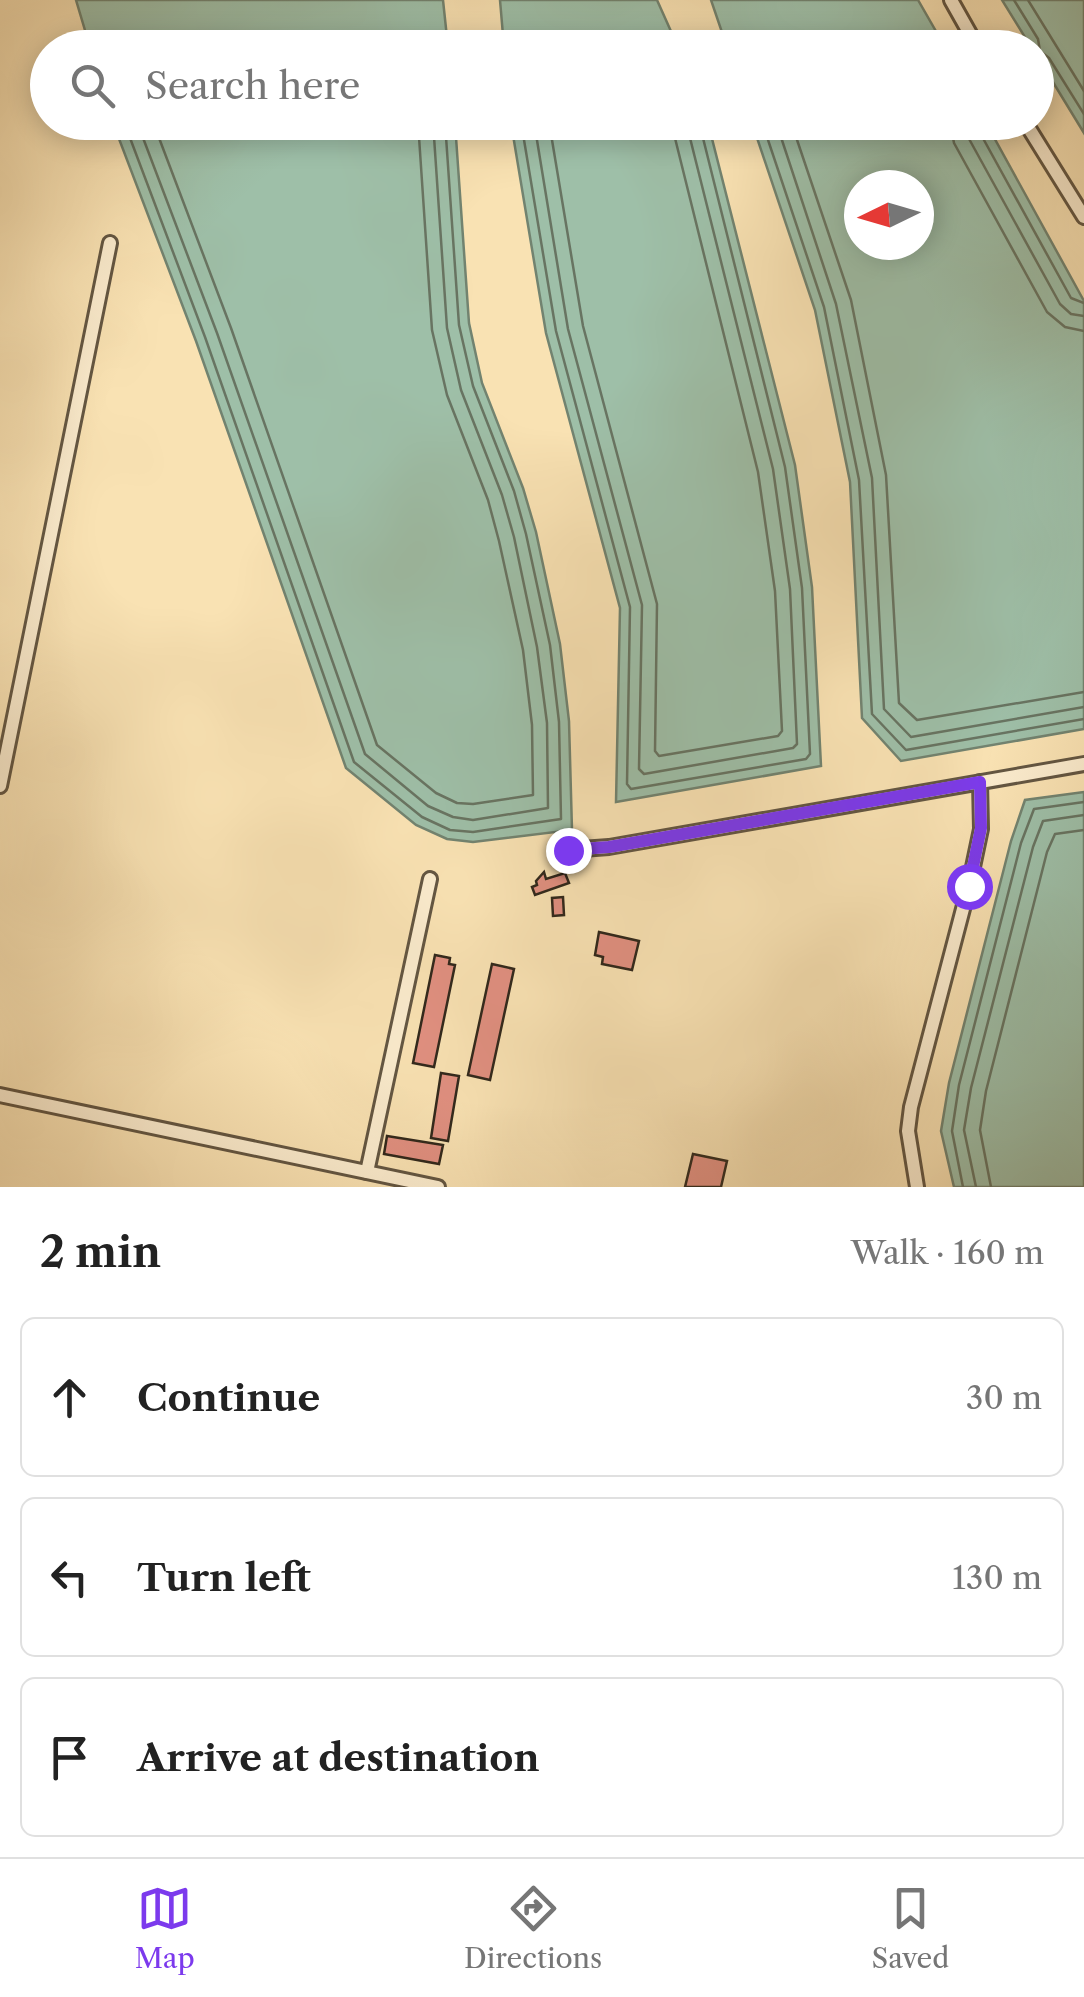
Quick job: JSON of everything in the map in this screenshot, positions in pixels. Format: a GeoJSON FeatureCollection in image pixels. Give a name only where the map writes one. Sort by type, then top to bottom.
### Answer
{"type":"FeatureCollection","features":[{"type":"Feature","properties":{"kind":"lane"},"geometry":{"type":"LineString","coordinates":[[951,0],[968,30]]}},
{"type":"Feature","properties":{"kind":"lane"},"geometry":{"type":"LineString","coordinates":[[1035,140],[1084,218]]}},
{"type":"Feature","properties":{"kind":"lane"},"geometry":{"type":"LineString","coordinates":[[0,786],[110,243]]}},
{"type":"Feature","properties":{"kind":"lane"},"geometry":{"type":"LineString","coordinates":[[568,850],[609,847],[1084,764]]}},
{"type":"Feature","properties":{"kind":"lane"},"geometry":{"type":"LineString","coordinates":[[916,1187],[908,1132],[910,1108],[973,867],[981,828],[980,782]]}},
{"type":"Feature","properties":{"kind":"lane"},"geometry":{"type":"LineString","coordinates":[[367,1172],[430,879]]}},
{"type":"Feature","properties":{"kind":"lane"},"geometry":{"type":"LineString","coordinates":[[0,1096],[438,1187]]}},
{"type":"Feature","properties":{"kind":"water"},"geometry":{"type":"Polygon","coordinates":[[[76,0],[443,0],[446,30],[85,30],[76,0]]]}},
{"type":"Feature","properties":{"kind":"water"},"geometry":{"type":"Polygon","coordinates":[[[500,0],[657,0],[670,30],[503,30],[500,0]]]}},
{"type":"Feature","properties":{"kind":"water"},"geometry":{"type":"Polygon","coordinates":[[[711,0],[918,0],[935,30],[721,30],[711,0]]]}},
{"type":"Feature","properties":{"kind":"water"},"geometry":{"type":"Polygon","coordinates":[[[1002,0],[1084,0],[1084,133],[1054,84],[1054,30],[1021,30],[1002,0]]]}},
{"type":"Feature","properties":{"kind":"water"},"geometry":{"type":"Polygon","coordinates":[[[119,140],[456,140],[469,323],[482,383],[536,532],[560,644],[569,721],[572,830],[473,842],[447,839],[416,825],[346,768],[196,341],[119,140]]]}},
{"type":"Feature","properties":{"kind":"water"},"geometry":{"type":"Polygon","coordinates":[[[514,140],[712,140],[795,465],[812,587],[821,766],[616,802],[620,608],[546,333],[514,140]]]}},
{"type":"Feature","properties":{"kind":"water"},"geometry":{"type":"Polygon","coordinates":[[[758,140],[995,140],[1084,301],[1084,729],[901,761],[862,718],[850,482],[815,310],[758,140]]]}},
{"type":"Feature","properties":{"kind":"water"},"geometry":{"type":"Polygon","coordinates":[[[1084,792],[1084,1187],[954,1187],[941,1131],[949,1083],[1011,841],[1025,800],[1084,792]]]}},
{"type":"Feature","properties":{"kind":"building"},"geometry":{"type":"Polygon","coordinates":[[[544,872],[546,879],[565,873],[569,883],[535,895],[532,887],[544,872]]]}},
{"type":"Feature","properties":{"kind":"building"},"geometry":{"type":"Polygon","coordinates":[[[563,897],[564,915],[553,916],[552,898],[563,897]]]}},
{"type":"Feature","properties":{"kind":"building"},"geometry":{"type":"Polygon","coordinates":[[[599,932],[639,941],[632,970],[602,964],[603,957],[595,955],[599,932]]]}},
{"type":"Feature","properties":{"kind":"building"},"geometry":{"type":"Polygon","coordinates":[[[435,955],[450,958],[449,964],[455,965],[434,1067],[413,1063],[435,955]]]}},
{"type":"Feature","properties":{"kind":"building"},"geometry":{"type":"Polygon","coordinates":[[[492,964],[514,969],[490,1080],[468,1075],[492,964]]]}},
{"type":"Feature","properties":{"kind":"building"},"geometry":{"type":"Polygon","coordinates":[[[441,1073],[459,1076],[448,1141],[431,1138],[441,1073]]]}},
{"type":"Feature","properties":{"kind":"building"},"geometry":{"type":"Polygon","coordinates":[[[387,1136],[443,1145],[439,1164],[384,1154],[387,1136]]]}},
{"type":"Feature","properties":{"kind":"building"},"geometry":{"type":"Polygon","coordinates":[[[693,1154],[727,1161],[721,1187],[685,1187],[693,1154]]]}},
{"type":"Feature","properties":{"kind":"route"},"geometry":{"type":"LineString","coordinates":[[568,850],[609,847],[980,782],[981,828],[969,886]]}}]}
